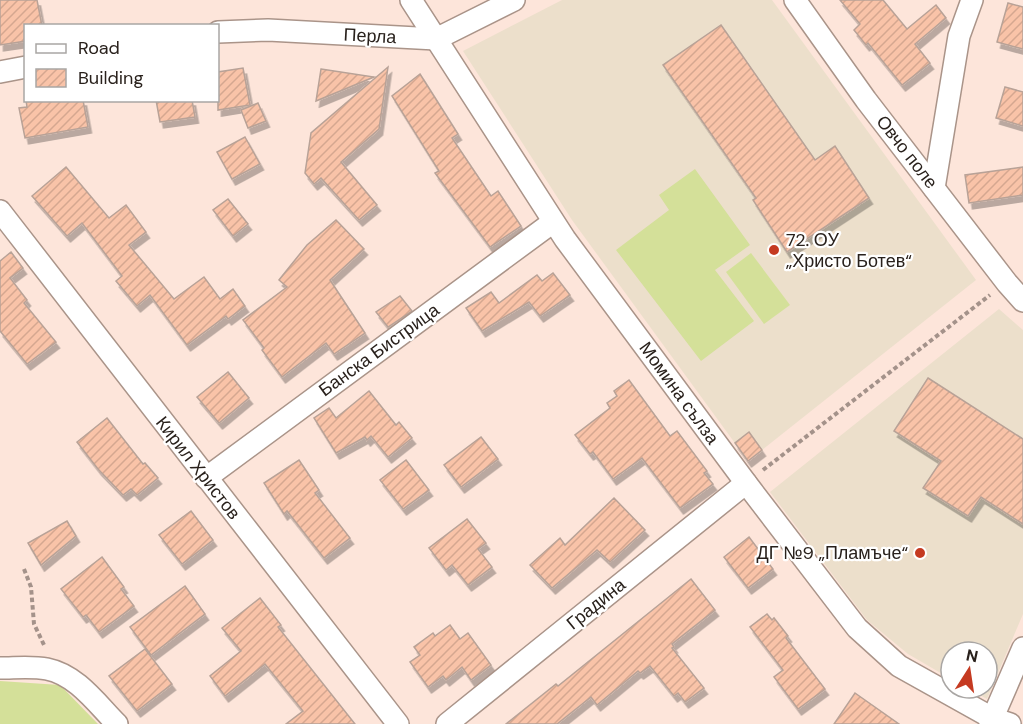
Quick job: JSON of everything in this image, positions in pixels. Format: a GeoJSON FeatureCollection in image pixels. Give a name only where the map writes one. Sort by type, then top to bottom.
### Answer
{"type":"FeatureCollection","features":[{"type":"Feature","properties":{"kind":"street","name":"Момина сълза"},"geometry":{"type":"LineString","coordinates":[[411,0],[553,222],[746,483],[857,628],[899,666],[997,722]]}},
{"type":"Feature","properties":{"kind":"street","name":"Перла"},"geometry":{"type":"LineString","coordinates":[[219,32],[268,30],[436,39],[514,0]]}},
{"type":"Feature","properties":{"kind":"street","name":"Овчо поле"},"geometry":{"type":"LineString","coordinates":[[795,0],[866,100],[934,188],[1015,276],[1023,301]]}},
{"type":"Feature","properties":{"kind":"street"},"geometry":{"type":"LineString","coordinates":[[934,188],[959,36],[972,0]]}},
{"type":"Feature","properties":{"kind":"street"},"geometry":{"type":"LineString","coordinates":[[0,72],[24,67]]}},
{"type":"Feature","properties":{"kind":"street","name":"Кирил Христов"},"geometry":{"type":"LineString","coordinates":[[0,211],[398,724]]}},
{"type":"Feature","properties":{"kind":"street","name":"Банска Бистрица"},"geometry":{"type":"LineString","coordinates":[[206,478],[553,222]]}},
{"type":"Feature","properties":{"kind":"street","name":"Градина"},"geometry":{"type":"LineString","coordinates":[[447,724],[746,483]]}},
{"type":"Feature","properties":{"kind":"street"},"geometry":{"type":"LineString","coordinates":[[997,722],[1023,648]]}},
{"type":"Feature","properties":{"kind":"street"},"geometry":{"type":"LineString","coordinates":[[0,668],[46,669],[57,672],[77,684],[117,724]]}},
{"type":"Feature","properties":{"kind":"path"},"geometry":{"type":"LineString","coordinates":[[746,483],[1015,276]]}},
{"type":"Feature","properties":{"kind":"path"},"geometry":{"type":"LineString","coordinates":[[24,569],[31,587],[34,624],[57,672]]}},
{"type":"Feature","properties":{"kind":"shaded area","name":"72. ОУ „Христо Ботев“"},"geometry":{"type":"Polygon","coordinates":[[[562,0],[772,0],[976,280],[748,461],[572,220],[463,51],[562,0]]]}},
{"type":"Feature","properties":{"kind":"shaded area","name":"ДГ №9 „Пламъче“"},"geometry":{"type":"Polygon","coordinates":[[[999,309],[1023,330],[1023,614],[999,671],[999,640],[939,640],[939,672],[908,654],[867,620],[770,492],[999,309]]]}},
{"type":"Feature","properties":{"kind":"green space"},"geometry":{"type":"Polygon","coordinates":[[[695,169],[750,245],[715,270],[754,321],[701,361],[616,250],[669,210],[659,195],[695,169]]]}},
{"type":"Feature","properties":{"kind":"green space"},"geometry":{"type":"Polygon","coordinates":[[[751,253],[790,305],[764,324],[726,272],[751,253]]]}},
{"type":"Feature","properties":{"kind":"green space"},"geometry":{"type":"Polygon","coordinates":[[[0,681],[60,685],[98,724],[0,724],[0,681]]]}},
{"type":"Feature","properties":{"kind":"building"},"geometry":{"type":"Polygon","coordinates":[[[0,0],[37,0],[42,24],[24,24],[24,41],[0,45],[0,0]]]}},
{"type":"Feature","properties":{"kind":"building"},"geometry":{"type":"Polygon","coordinates":[[[840,0],[883,0],[907,29],[936,5],[946,18],[915,44],[930,63],[902,85],[868,43],[866,45],[854,30],[860,24],[840,0]]]}},
{"type":"Feature","properties":{"kind":"building"},"geometry":{"type":"Polygon","coordinates":[[[1008,3],[1023,7],[1023,49],[997,42],[1008,3]]]}},
{"type":"Feature","properties":{"kind":"building"},"geometry":{"type":"Polygon","coordinates":[[[721,25],[815,160],[835,146],[869,198],[787,252],[753,200],[756,198],[663,65],[721,25]]]}},
{"type":"Feature","properties":{"kind":"building"},"geometry":{"type":"Polygon","coordinates":[[[388,67],[379,129],[341,162],[377,205],[359,220],[321,178],[314,184],[305,173],[311,133],[388,67]]]}},
{"type":"Feature","properties":{"kind":"building"},"geometry":{"type":"Polygon","coordinates":[[[243,68],[250,105],[218,110],[219,72],[243,68]]]}},
{"type":"Feature","properties":{"kind":"building"},"geometry":{"type":"Polygon","coordinates":[[[321,69],[374,77],[316,101],[321,69]]]}},
{"type":"Feature","properties":{"kind":"building"},"geometry":{"type":"Polygon","coordinates":[[[420,74],[458,134],[452,138],[491,196],[498,191],[521,226],[490,247],[435,173],[439,171],[392,96],[420,74]]]}},
{"type":"Feature","properties":{"kind":"building"},"geometry":{"type":"Polygon","coordinates":[[[1005,87],[1023,92],[1023,126],[996,118],[1005,87]]]}},
{"type":"Feature","properties":{"kind":"building"},"geometry":{"type":"Polygon","coordinates":[[[26,102],[83,102],[88,127],[25,138],[19,108],[27,107],[26,102]]]}},
{"type":"Feature","properties":{"kind":"building"},"geometry":{"type":"Polygon","coordinates":[[[156,102],[192,102],[195,117],[160,122],[156,102]]]}},
{"type":"Feature","properties":{"kind":"building"},"geometry":{"type":"Polygon","coordinates":[[[258,103],[266,121],[248,128],[241,110],[258,103]]]}},
{"type":"Feature","properties":{"kind":"building"},"geometry":{"type":"Polygon","coordinates":[[[245,137],[260,164],[232,179],[217,152],[245,137]]]}},
{"type":"Feature","properties":{"kind":"building"},"geometry":{"type":"Polygon","coordinates":[[[66,167],[109,218],[126,205],[146,232],[129,245],[174,299],[204,277],[220,299],[233,289],[245,306],[228,319],[226,316],[187,345],[150,295],[137,306],[116,281],[122,276],[82,223],[67,236],[32,196],[66,167]]]}},
{"type":"Feature","properties":{"kind":"building"},"geometry":{"type":"Polygon","coordinates":[[[1023,167],[1023,195],[969,203],[965,175],[1023,167]]]}},
{"type":"Feature","properties":{"kind":"building"},"geometry":{"type":"Polygon","coordinates":[[[228,199],[248,224],[233,236],[213,210],[228,199]]]}},
{"type":"Feature","properties":{"kind":"building"},"geometry":{"type":"Polygon","coordinates":[[[336,220],[364,249],[330,280],[365,333],[334,354],[326,343],[282,377],[243,320],[287,287],[279,280],[307,245],[336,220]]]}},
{"type":"Feature","properties":{"kind":"building"},"geometry":{"type":"Polygon","coordinates":[[[11,252],[23,268],[10,278],[27,300],[24,303],[56,342],[27,364],[0,331],[0,261],[11,252]]]}},
{"type":"Feature","properties":{"kind":"building"},"geometry":{"type":"Polygon","coordinates":[[[553,273],[570,295],[540,316],[529,302],[482,331],[466,308],[491,292],[499,303],[537,275],[542,281],[553,273]]]}},
{"type":"Feature","properties":{"kind":"building"},"geometry":{"type":"Polygon","coordinates":[[[400,296],[412,311],[388,327],[376,312],[400,296]]]}},
{"type":"Feature","properties":{"kind":"building"},"geometry":{"type":"Polygon","coordinates":[[[228,372],[249,398],[219,423],[197,397],[228,372]]]}},
{"type":"Feature","properties":{"kind":"building"},"geometry":{"type":"Polygon","coordinates":[[[928,378],[1023,439],[1023,524],[981,497],[968,516],[923,488],[941,461],[894,431],[928,378]]]}},
{"type":"Feature","properties":{"kind":"building"},"geometry":{"type":"Polygon","coordinates":[[[629,380],[670,436],[677,431],[707,471],[704,473],[713,484],[680,508],[642,458],[613,479],[593,452],[590,454],[575,435],[610,408],[607,403],[617,396],[614,391],[629,380]]]}},
{"type":"Feature","properties":{"kind":"building"},"geometry":{"type":"Polygon","coordinates":[[[369,391],[396,425],[399,422],[412,438],[388,457],[371,436],[367,440],[365,437],[336,453],[314,418],[329,408],[336,418],[369,391]]]}},
{"type":"Feature","properties":{"kind":"building"},"geometry":{"type":"Polygon","coordinates":[[[107,418],[143,464],[145,463],[158,478],[137,495],[131,489],[123,495],[98,469],[77,442],[107,418]]]}},
{"type":"Feature","properties":{"kind":"building"},"geometry":{"type":"Polygon","coordinates":[[[749,432],[762,450],[748,461],[735,443],[749,432]]]}},
{"type":"Feature","properties":{"kind":"building"},"geometry":{"type":"Polygon","coordinates":[[[481,437],[498,459],[461,487],[444,465],[481,437]]]}},
{"type":"Feature","properties":{"kind":"building"},"geometry":{"type":"Polygon","coordinates":[[[299,460],[319,490],[315,493],[350,538],[324,558],[287,511],[284,514],[264,483],[299,460]]]}},
{"type":"Feature","properties":{"kind":"building"},"geometry":{"type":"Polygon","coordinates":[[[406,460],[429,490],[403,509],[380,480],[406,460]]]}},
{"type":"Feature","properties":{"kind":"building"},"geometry":{"type":"Polygon","coordinates":[[[614,498],[645,530],[610,562],[597,550],[552,588],[530,565],[560,538],[565,545],[614,498]]]}},
{"type":"Feature","properties":{"kind":"building"},"geometry":{"type":"Polygon","coordinates":[[[191,511],[213,540],[182,564],[159,535],[191,511]]]}},
{"type":"Feature","properties":{"kind":"building"},"geometry":{"type":"Polygon","coordinates":[[[467,519],[486,543],[478,549],[492,567],[468,585],[452,565],[446,570],[429,548],[467,519]]]}},
{"type":"Feature","properties":{"kind":"building"},"geometry":{"type":"Polygon","coordinates":[[[67,521],[76,536],[41,565],[28,543],[67,521]]]}},
{"type":"Feature","properties":{"kind":"building"},"geometry":{"type":"Polygon","coordinates":[[[749,537],[773,569],[748,588],[724,557],[749,537]]]}},
{"type":"Feature","properties":{"kind":"building"},"geometry":{"type":"Polygon","coordinates":[[[102,557],[124,587],[121,589],[134,606],[99,632],[86,615],[83,617],[61,589],[102,557]]]}},
{"type":"Feature","properties":{"kind":"building"},"geometry":{"type":"Polygon","coordinates":[[[691,579],[715,610],[672,644],[674,647],[672,648],[704,688],[685,702],[678,693],[674,696],[650,666],[640,673],[638,671],[597,705],[591,697],[557,724],[506,724],[556,684],[558,686],[691,579]]]}},
{"type":"Feature","properties":{"kind":"building"},"geometry":{"type":"Polygon","coordinates":[[[185,586],[205,614],[151,655],[130,627],[185,586]]]}},
{"type":"Feature","properties":{"kind":"building"},"geometry":{"type":"Polygon","coordinates":[[[260,598],[281,625],[278,627],[355,724],[286,724],[303,711],[265,664],[225,696],[210,676],[241,651],[222,628],[260,598]]]}},
{"type":"Feature","properties":{"kind":"building"},"geometry":{"type":"Polygon","coordinates":[[[767,614],[772,620],[774,618],[788,636],[786,638],[825,689],[798,709],[774,677],[783,670],[750,627],[767,614]]]}},
{"type":"Feature","properties":{"kind":"building"},"geometry":{"type":"Polygon","coordinates":[[[450,625],[460,639],[468,633],[491,665],[471,680],[462,667],[446,680],[443,676],[428,687],[410,662],[420,655],[414,647],[433,633],[435,636],[450,625]]]}},
{"type":"Feature","properties":{"kind":"building"},"geometry":{"type":"Polygon","coordinates":[[[145,649],[172,684],[137,711],[109,676],[145,649]]]}},
{"type":"Feature","properties":{"kind":"building"},"geometry":{"type":"Polygon","coordinates":[[[855,693],[899,724],[834,724],[855,693]]]}},
{"type":"Feature","properties":{"kind":"place","name":"72. ОУ „Христо Ботев“"},"geometry":{"type":"Point","coordinates":[774,250]}},
{"type":"Feature","properties":{"kind":"place","name":"ДГ №9 „Пламъче“"},"geometry":{"type":"Point","coordinates":[920,553]}}]}
